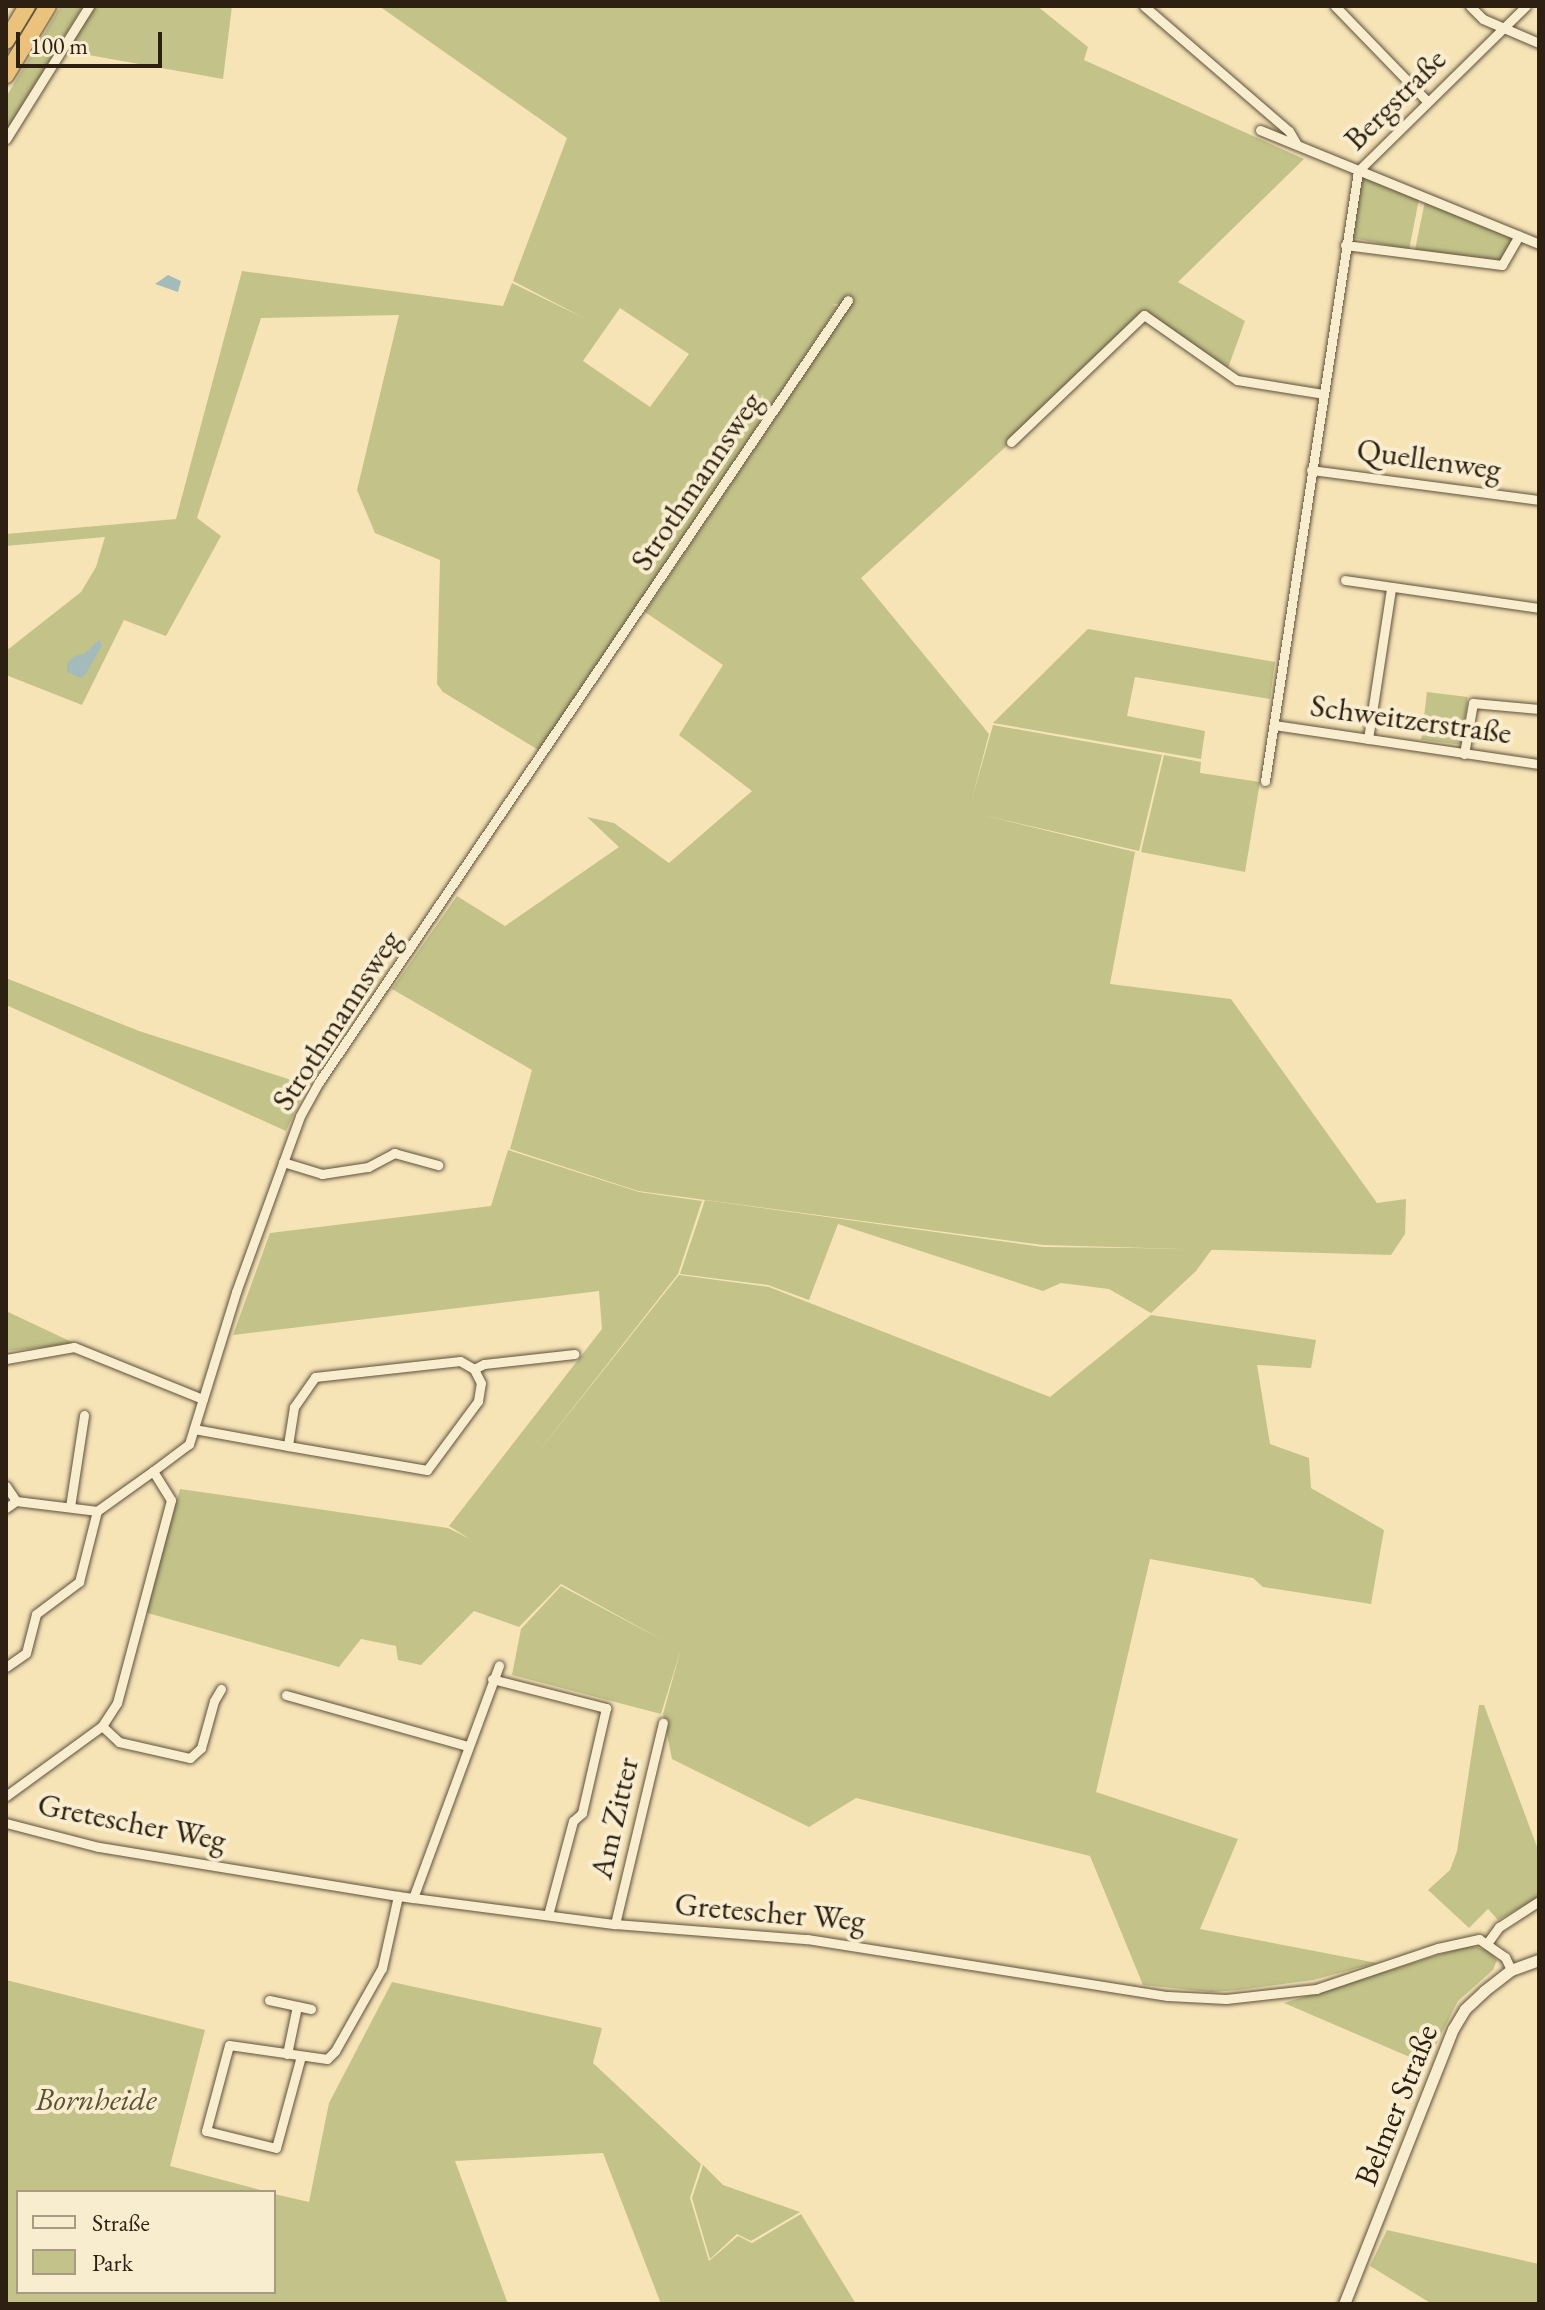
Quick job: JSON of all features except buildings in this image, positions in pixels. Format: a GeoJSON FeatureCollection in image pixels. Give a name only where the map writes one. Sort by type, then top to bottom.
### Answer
{"type":"FeatureCollection","features":[{"type":"Feature","properties":{"kind":"highway"},"geometry":{"type":"LineString","coordinates":[[6,41],[27,6]]}},
{"type":"Feature","properties":{"kind":"highway"},"geometry":{"type":"LineString","coordinates":[[6,75],[48,6]]}},
{"type":"Feature","properties":{"kind":"street"},"geometry":{"type":"LineString","coordinates":[[6,139],[89,6]]}},
{"type":"Feature","properties":{"kind":"street"},"geometry":{"type":"LineString","coordinates":[[1144,6],[1289,131],[1297,145]]}},
{"type":"Feature","properties":{"kind":"street"},"geometry":{"type":"LineString","coordinates":[[1335,6],[1427,101]]}},
{"type":"Feature","properties":{"kind":"street"},"geometry":{"type":"LineString","coordinates":[[1470,6],[1483,19],[1539,43]]}},
{"type":"Feature","properties":{"kind":"street","name":"Bergstraße"},"geometry":{"type":"LineString","coordinates":[[1265,781],[1358,171],[1526,6]]}},
{"type":"Feature","properties":{"kind":"street"},"geometry":{"type":"LineString","coordinates":[[1260,130],[1539,244]]}},
{"type":"Feature","properties":{"kind":"street"},"geometry":{"type":"LineString","coordinates":[[1345,245],[1502,265],[1519,236]]}},
{"type":"Feature","properties":{"kind":"street","name":"Strothmannsweg"},"geometry":{"type":"LineString","coordinates":[[97,1511],[189,1444],[236,1292],[300,1116],[319,1082],[848,300]]}},
{"type":"Feature","properties":{"kind":"street"},"geometry":{"type":"LineString","coordinates":[[1011,442],[1144,315],[1237,380],[1323,394]]}},
{"type":"Feature","properties":{"kind":"street","name":"Quellenweg"},"geometry":{"type":"LineString","coordinates":[[1311,470],[1539,500]]}},
{"type":"Feature","properties":{"kind":"street"},"geometry":{"type":"LineString","coordinates":[[1345,580],[1539,608]]}},
{"type":"Feature","properties":{"kind":"street"},"geometry":{"type":"LineString","coordinates":[[1368,739],[1391,588]]}},
{"type":"Feature","properties":{"kind":"street"},"geometry":{"type":"LineString","coordinates":[[1464,754],[1473,703],[1539,709]]}},
{"type":"Feature","properties":{"kind":"street","name":"Schweitzerstraße"},"geometry":{"type":"LineString","coordinates":[[1274,725],[1539,764]]}},
{"type":"Feature","properties":{"kind":"street"},"geometry":{"type":"LineString","coordinates":[[283,1162],[322,1174],[368,1167],[394,1153],[438,1165]]}},
{"type":"Feature","properties":{"kind":"street"},"geometry":{"type":"LineString","coordinates":[[6,1359],[74,1347],[203,1399]]}},
{"type":"Feature","properties":{"kind":"street"},"geometry":{"type":"LineString","coordinates":[[474,1369],[484,1364],[574,1354]]}},
{"type":"Feature","properties":{"kind":"street"},"geometry":{"type":"LineString","coordinates":[[194,1429],[288,1446],[427,1470],[478,1401],[481,1383],[474,1369],[460,1361],[315,1377],[294,1407],[288,1446]]}},
{"type":"Feature","properties":{"kind":"street"},"geometry":{"type":"LineString","coordinates":[[70,1507],[84,1415]]}},
{"type":"Feature","properties":{"kind":"street"},"geometry":{"type":"LineString","coordinates":[[6,1796],[102,1726],[117,1703],[171,1500],[153,1471]]}},
{"type":"Feature","properties":{"kind":"street"},"geometry":{"type":"LineString","coordinates":[[6,1486],[16,1501]]}},
{"type":"Feature","properties":{"kind":"street"},"geometry":{"type":"LineString","coordinates":[[6,1508],[16,1501],[97,1511],[79,1582],[36,1614],[26,1653],[6,1667]]}},
{"type":"Feature","properties":{"kind":"street"},"geometry":{"type":"LineString","coordinates":[[413,1898],[499,1665]]}},
{"type":"Feature","properties":{"kind":"street"},"geometry":{"type":"LineString","coordinates":[[492,1679],[606,1708],[582,1813],[573,1821],[548,1915]]}},
{"type":"Feature","properties":{"kind":"street"},"geometry":{"type":"LineString","coordinates":[[102,1726],[119,1742],[190,1758],[201,1748],[214,1701],[221,1689]]}},
{"type":"Feature","properties":{"kind":"street"},"geometry":{"type":"LineString","coordinates":[[286,1695],[468,1746]]}},
{"type":"Feature","properties":{"kind":"street","name":"Am Zitter"},"geometry":{"type":"LineString","coordinates":[[615,1924],[663,1723]]}},
{"type":"Feature","properties":{"kind":"street","name":"Gretescher Weg"},"geometry":{"type":"LineString","coordinates":[[6,1823],[99,1847],[398,1896],[615,1924],[807,1939],[1147,1993],[1212,1999],[1269,1997],[1316,1989],[1438,1948],[1465,1941],[1488,1942]]}},
{"type":"Feature","properties":{"kind":"street"},"geometry":{"type":"LineString","coordinates":[[301,2056],[276,2148],[206,2131],[229,2045],[327,2059],[335,2051],[382,1968],[398,1896]]}},
{"type":"Feature","properties":{"kind":"street"},"geometry":{"type":"LineString","coordinates":[[1511,1970],[1505,1957],[1488,1942],[1499,1927],[1539,1901]]}},
{"type":"Feature","properties":{"kind":"street","name":"Belmer Straße"},"geometry":{"type":"LineString","coordinates":[[1344,2304],[1453,2029],[1465,2009],[1511,1970],[1539,1960]]}},
{"type":"Feature","properties":{"kind":"street"},"geometry":{"type":"LineString","coordinates":[[269,2000],[311,2009]]}},
{"type":"Feature","properties":{"kind":"street"},"geometry":{"type":"LineString","coordinates":[[287,2054],[297,2006]]}},
{"type":"Feature","properties":{"kind":"green space"},"geometry":{"type":"Polygon","coordinates":[[[61,6],[83,6],[6,132],[6,97],[61,6]]]}},
{"type":"Feature","properties":{"kind":"green space"},"geometry":{"type":"Polygon","coordinates":[[[96,6],[232,6],[223,79],[66,51],[96,6]]]}},
{"type":"Feature","properties":{"kind":"green space"},"geometry":{"type":"Polygon","coordinates":[[[379,6],[1037,6],[1088,47],[1084,60],[1304,159],[1178,282],[1245,321],[1228,368],[1144,315],[1011,442],[861,578],[989,734],[972,799],[993,725],[1162,755],[1139,851],[982,815],[1135,852],[1110,984],[1231,999],[1377,1203],[1406,1199],[1405,1234],[1391,1255],[1043,1245],[638,1191],[510,1149],[532,1070],[392,989],[457,896],[505,926],[619,847],[587,817],[614,823],[669,863],[752,791],[679,735],[723,665],[645,612],[847,311],[837,304],[832,305],[838,306],[540,751],[443,692],[437,684],[440,560],[375,533],[357,490],[399,315],[261,318],[197,518],[221,536],[166,636],[124,620],[82,705],[6,675],[6,651],[81,592],[96,567],[105,537],[6,546],[6,534],[176,519],[242,271],[503,306],[512,283],[586,319],[513,281],[567,138],[379,6]],[[620,308],[583,361],[650,407],[689,354],[620,308]]]}},
{"type":"Feature","properties":{"kind":"green space"},"geometry":{"type":"Polygon","coordinates":[[[1360,176],[1419,199],[1409,250],[1349,237],[1360,176]]]}},
{"type":"Feature","properties":{"kind":"green space"},"geometry":{"type":"Polygon","coordinates":[[[1425,201],[1515,238],[1502,262],[1415,250],[1425,201]]]}},
{"type":"Feature","properties":{"kind":"green space"},"geometry":{"type":"Polygon","coordinates":[[[1088,629],[1275,662],[1270,699],[1135,677],[1127,716],[1205,731],[1201,759],[993,723],[1088,629]]]}},
{"type":"Feature","properties":{"kind":"green space"},"geometry":{"type":"Polygon","coordinates":[[[1427,692],[1468,697],[1462,745],[1421,740],[1427,692]]]}},
{"type":"Feature","properties":{"kind":"green space"},"geometry":{"type":"Polygon","coordinates":[[[1164,755],[1201,762],[1200,773],[1260,782],[1245,872],[1141,852],[1164,755]]]}},
{"type":"Feature","properties":{"kind":"green space"},"geometry":{"type":"Polygon","coordinates":[[[6,978],[139,1031],[307,1085],[286,1131],[6,1005],[6,978]]]}},
{"type":"Feature","properties":{"kind":"green space"},"geometry":{"type":"Polygon","coordinates":[[[508,1150],[639,1192],[702,1201],[678,1274],[532,1460],[679,1275],[769,1287],[1050,1397],[1151,1315],[1316,1340],[1311,1368],[1257,1365],[1270,1444],[1309,1458],[1311,1488],[1384,1530],[1371,1604],[1263,1587],[1253,1578],[1150,1559],[1096,1792],[1238,1839],[1200,1929],[1377,1963],[1313,1980],[1239,1990],[1211,1992],[1143,1985],[1090,1856],[856,1798],[809,1827],[672,1759],[663,1714],[681,1649],[661,1714],[512,1675],[521,1629],[561,1586],[666,1642],[561,1584],[519,1627],[474,1611],[421,1665],[398,1660],[396,1646],[361,1639],[339,1667],[144,1612],[180,1489],[448,1528],[470,1539],[449,1526],[602,1329],[599,1291],[233,1335],[270,1233],[491,1206],[508,1150]]]}},
{"type":"Feature","properties":{"kind":"green space"},"geometry":{"type":"Polygon","coordinates":[[[705,1200],[1043,1247],[1212,1249],[1196,1271],[1151,1313],[1109,1289],[1061,1283],[1043,1291],[838,1224],[809,1300],[768,1285],[680,1274],[705,1200]]]}},
{"type":"Feature","properties":{"kind":"green space"},"geometry":{"type":"Polygon","coordinates":[[[6,1311],[76,1344],[6,1351],[6,1311]]]}},
{"type":"Feature","properties":{"kind":"green space"},"geometry":{"type":"Polygon","coordinates":[[[1479,1705],[1484,1705],[1539,1852],[1539,1897],[1498,1920],[1488,1909],[1469,1928],[1428,1890],[1450,1870],[1457,1851],[1479,1705]]]}},
{"type":"Feature","properties":{"kind":"green space"},"geometry":{"type":"Polygon","coordinates":[[[1470,1945],[1489,1951],[1497,1960],[1493,1970],[1458,2001],[1426,2064],[1284,2003],[1470,1945]]]}},
{"type":"Feature","properties":{"kind":"green space","name":"Bornheide"},"geometry":{"type":"Polygon","coordinates":[[[6,1980],[205,2030],[170,2166],[260,2190],[16,2190],[16,2294],[276,2294],[276,2194],[309,2202],[329,2103],[392,1982],[602,2028],[593,2063],[701,2164],[690,2198],[709,2261],[738,2236],[752,2243],[801,2214],[856,2304],[661,2304],[603,2153],[455,2161],[508,2304],[6,2304],[6,1980]]]}},
{"type":"Feature","properties":{"kind":"green space"},"geometry":{"type":"Polygon","coordinates":[[[703,2165],[723,2185],[800,2212],[751,2241],[737,2234],[710,2259],[692,2198],[703,2165]]]}},
{"type":"Feature","properties":{"kind":"green space"},"geometry":{"type":"Polygon","coordinates":[[[1387,2230],[1539,2264],[1539,2304],[1432,2304],[1370,2266],[1387,2230]]]}},
{"type":"Feature","properties":{"kind":"water"},"geometry":{"type":"Polygon","coordinates":[[[168,275],[181,281],[178,292],[155,284],[168,275]]]}},
{"type":"Feature","properties":{"kind":"water"},"geometry":{"type":"Polygon","coordinates":[[[99,640],[102,645],[86,674],[81,678],[67,672],[67,664],[73,657],[85,653],[99,640]]]}}]}
